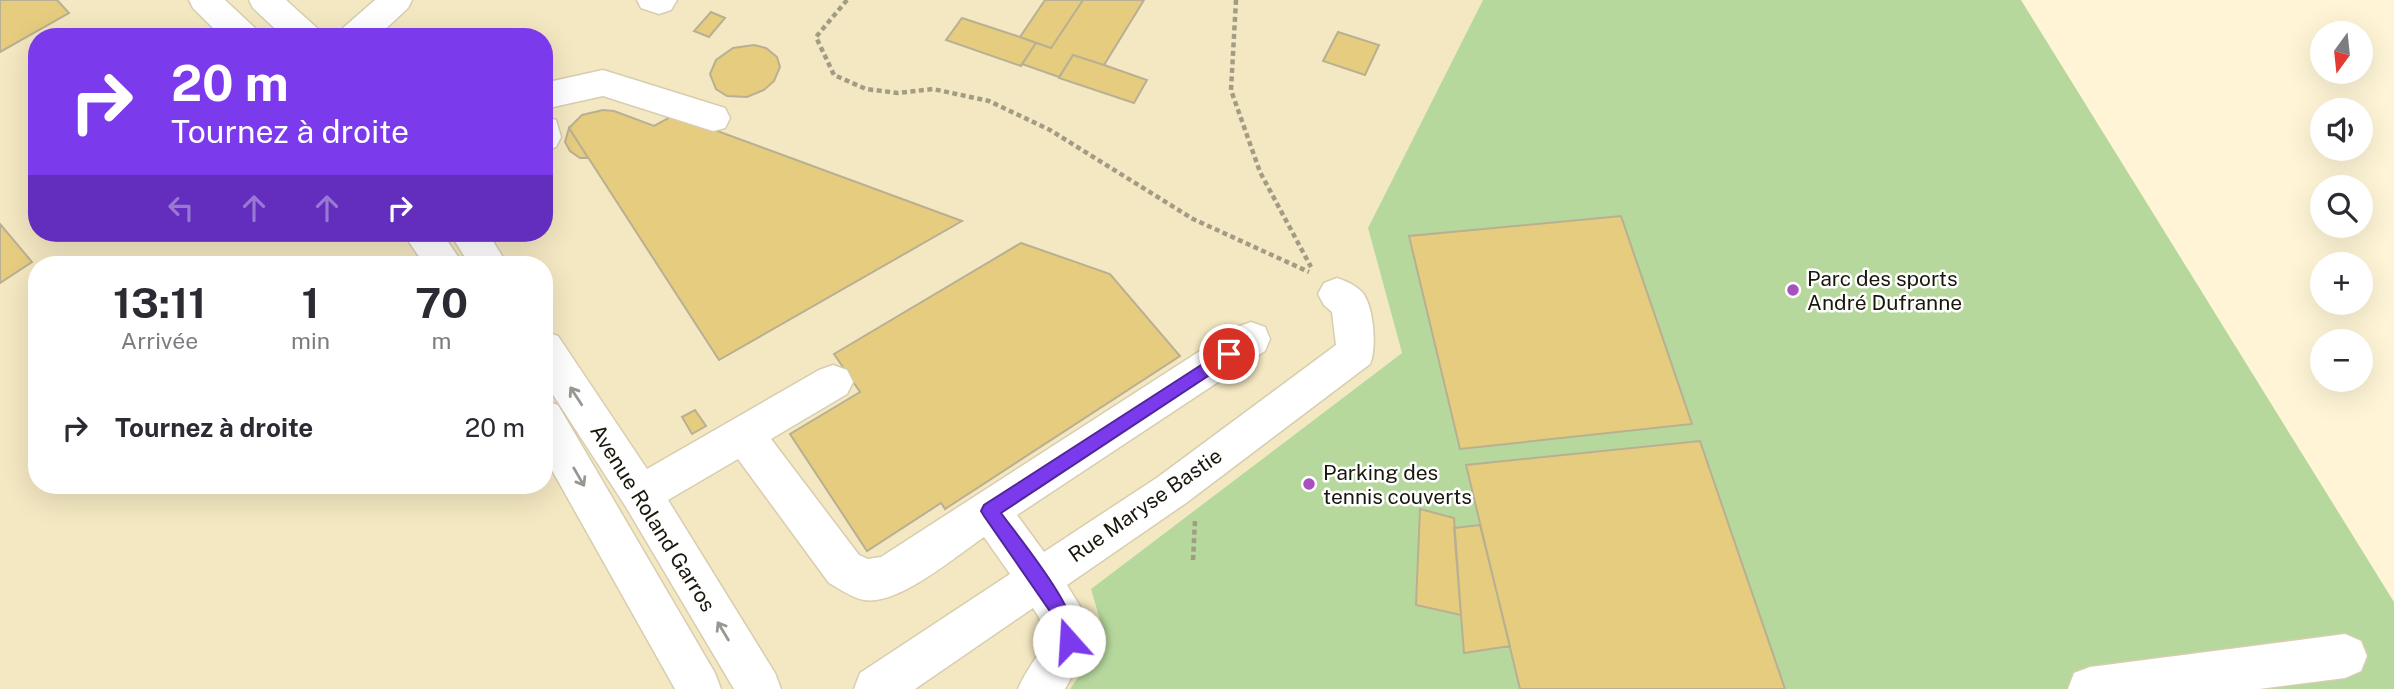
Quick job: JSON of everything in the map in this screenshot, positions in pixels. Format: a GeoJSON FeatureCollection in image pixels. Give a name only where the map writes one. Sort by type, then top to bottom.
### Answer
{"type":"FeatureCollection","features":[{"type":"Feature","properties":{"kind":"street"},"geometry":{"type":"LineString","coordinates":[[224,18],[253,0]]}},
{"type":"Feature","properties":{"kind":"street"},"geometry":{"type":"LineString","coordinates":[[265,0],[295,28]]}},
{"type":"Feature","properties":{"kind":"street"},"geometry":{"type":"LineString","coordinates":[[365,28],[396,0]]}},
{"type":"Feature","properties":{"kind":"street"},"geometry":{"type":"LineString","coordinates":[[653,0],[661,0]]}},
{"type":"Feature","properties":{"kind":"street"},"geometry":{"type":"LineString","coordinates":[[553,94],[603,83],[713,118]]}},
{"type":"Feature","properties":{"kind":"street"},"geometry":{"type":"LineString","coordinates":[[428,242],[439,256]]}},
{"type":"Feature","properties":{"kind":"street","name":"Rue Maryse Bastie"},"geometry":{"type":"LineString","coordinates":[[876,689],[1172,490],[1356,352],[1350,305],[1337,294]]}},
{"type":"Feature","properties":{"kind":"street"},"geometry":{"type":"LineString","coordinates":[[743,434],[844,569],[865,580],[889,576],[1251,339]]}},
{"type":"Feature","properties":{"kind":"street","name":"Avenue Roland Garros"},"geometry":{"type":"LineString","coordinates":[[553,362],[641,494],[759,689]]}},
{"type":"Feature","properties":{"kind":"street"},"geometry":{"type":"LineString","coordinates":[[641,494],[833,382]]}},
{"type":"Feature","properties":{"kind":"street","name":"Avenue Roland Garros"},"geometry":{"type":"LineString","coordinates":[[553,434],[699,689]]}},
{"type":"Feature","properties":{"kind":"street"},"geometry":{"type":"LineString","coordinates":[[990,511],[1064,616],[1069,641],[1040,689]]}},
{"type":"Feature","properties":{"kind":"street"},"geometry":{"type":"LineString","coordinates":[[2090,689],[2345,656]]}},
{"type":"Feature","properties":{"kind":"path"},"geometry":{"type":"LineString","coordinates":[[847,0],[817,37],[834,75],[866,89],[898,93],[933,89],[989,101],[1050,130],[1193,219],[1315,274],[1260,172],[1231,90],[1236,0]]}},
{"type":"Feature","properties":{"kind":"shaded area"},"geometry":{"type":"Polygon","coordinates":[[[0,0],[1483,0],[1368,228],[1402,353],[1091,589],[1105,638],[1070,689],[0,689],[0,0]]]}},
{"type":"Feature","properties":{"kind":"green space","name":"Parc des sports André Dufranne"},"geometry":{"type":"Polygon","coordinates":[[[1483,0],[2021,0],[2394,602],[2394,689],[1070,689],[1105,638],[1091,589],[1402,353],[1368,228],[1483,0]]]}},
{"type":"Feature","properties":{"kind":"building"},"geometry":{"type":"Polygon","coordinates":[[[0,0],[57,0],[69,13],[42,28],[28,28],[28,36],[0,52],[0,0]]]}},
{"type":"Feature","properties":{"kind":"building"},"geometry":{"type":"Polygon","coordinates":[[[1045,0],[1083,0],[1051,48],[1020,37],[1045,0]]]}},
{"type":"Feature","properties":{"kind":"building"},"geometry":{"type":"Polygon","coordinates":[[[1083,0],[1144,0],[1104,65],[1073,55],[1059,77],[1022,64],[1036,43],[1051,48],[1083,0]]]}},
{"type":"Feature","properties":{"kind":"building"},"geometry":{"type":"Polygon","coordinates":[[[711,12],[725,18],[709,37],[694,31],[711,12]]]}},
{"type":"Feature","properties":{"kind":"building"},"geometry":{"type":"Polygon","coordinates":[[[962,18],[1036,43],[1021,66],[946,40],[962,18]]]}},
{"type":"Feature","properties":{"kind":"building"},"geometry":{"type":"Polygon","coordinates":[[[1338,32],[1379,45],[1365,75],[1323,61],[1338,32]]]}},
{"type":"Feature","properties":{"kind":"building"},"geometry":{"type":"Polygon","coordinates":[[[754,45],[766,48],[777,57],[780,67],[774,81],[764,90],[747,97],[727,96],[716,89],[710,74],[716,60],[733,48],[754,45]]]}},
{"type":"Feature","properties":{"kind":"building"},"geometry":{"type":"Polygon","coordinates":[[[1073,55],[1147,80],[1134,103],[1059,78],[1073,55]]]}},
{"type":"Feature","properties":{"kind":"building"},"geometry":{"type":"Polygon","coordinates":[[[603,110],[614,111],[654,126],[674,115],[962,221],[719,360],[569,128],[582,115],[603,110]]]}},
{"type":"Feature","properties":{"kind":"building"},"geometry":{"type":"Polygon","coordinates":[[[569,128],[588,158],[580,158],[570,151],[565,142],[569,128]]]}},
{"type":"Feature","properties":{"kind":"building"},"geometry":{"type":"Polygon","coordinates":[[[1621,216],[1692,424],[1460,449],[1409,236],[1621,216]]]}},
{"type":"Feature","properties":{"kind":"building"},"geometry":{"type":"Polygon","coordinates":[[[0,224],[28,257],[28,265],[0,283],[0,224]]]}},
{"type":"Feature","properties":{"kind":"building"},"geometry":{"type":"Polygon","coordinates":[[[1021,243],[1110,274],[1180,356],[945,509],[941,503],[867,551],[790,434],[860,392],[834,354],[1021,243]]]}},
{"type":"Feature","properties":{"kind":"building"},"geometry":{"type":"Polygon","coordinates":[[[695,410],[706,426],[692,434],[682,417],[695,410]]]}},
{"type":"Feature","properties":{"kind":"building"},"geometry":{"type":"Polygon","coordinates":[[[1700,441],[1785,689],[1520,689],[1466,465],[1700,441]]]}},
{"type":"Feature","properties":{"kind":"building"},"geometry":{"type":"Polygon","coordinates":[[[1420,509],[1454,518],[1461,615],[1416,605],[1420,509]]]}},
{"type":"Feature","properties":{"kind":"building"},"geometry":{"type":"Polygon","coordinates":[[[1480,525],[1510,646],[1464,653],[1454,528],[1480,525]]]}},
{"type":"Feature","properties":{"kind":"place","name":"Parc des sports André Dufranne"},"geometry":{"type":"Point","coordinates":[1793,290]}},
{"type":"Feature","properties":{"kind":"place","name":"Parking des tennis couverts"},"geometry":{"type":"Point","coordinates":[1309,484]}},
{"type":"Feature","properties":{"kind":"route"},"geometry":{"type":"LineString","coordinates":[[1069,641],[1064,616],[990,511],[1229,354]]}}]}
